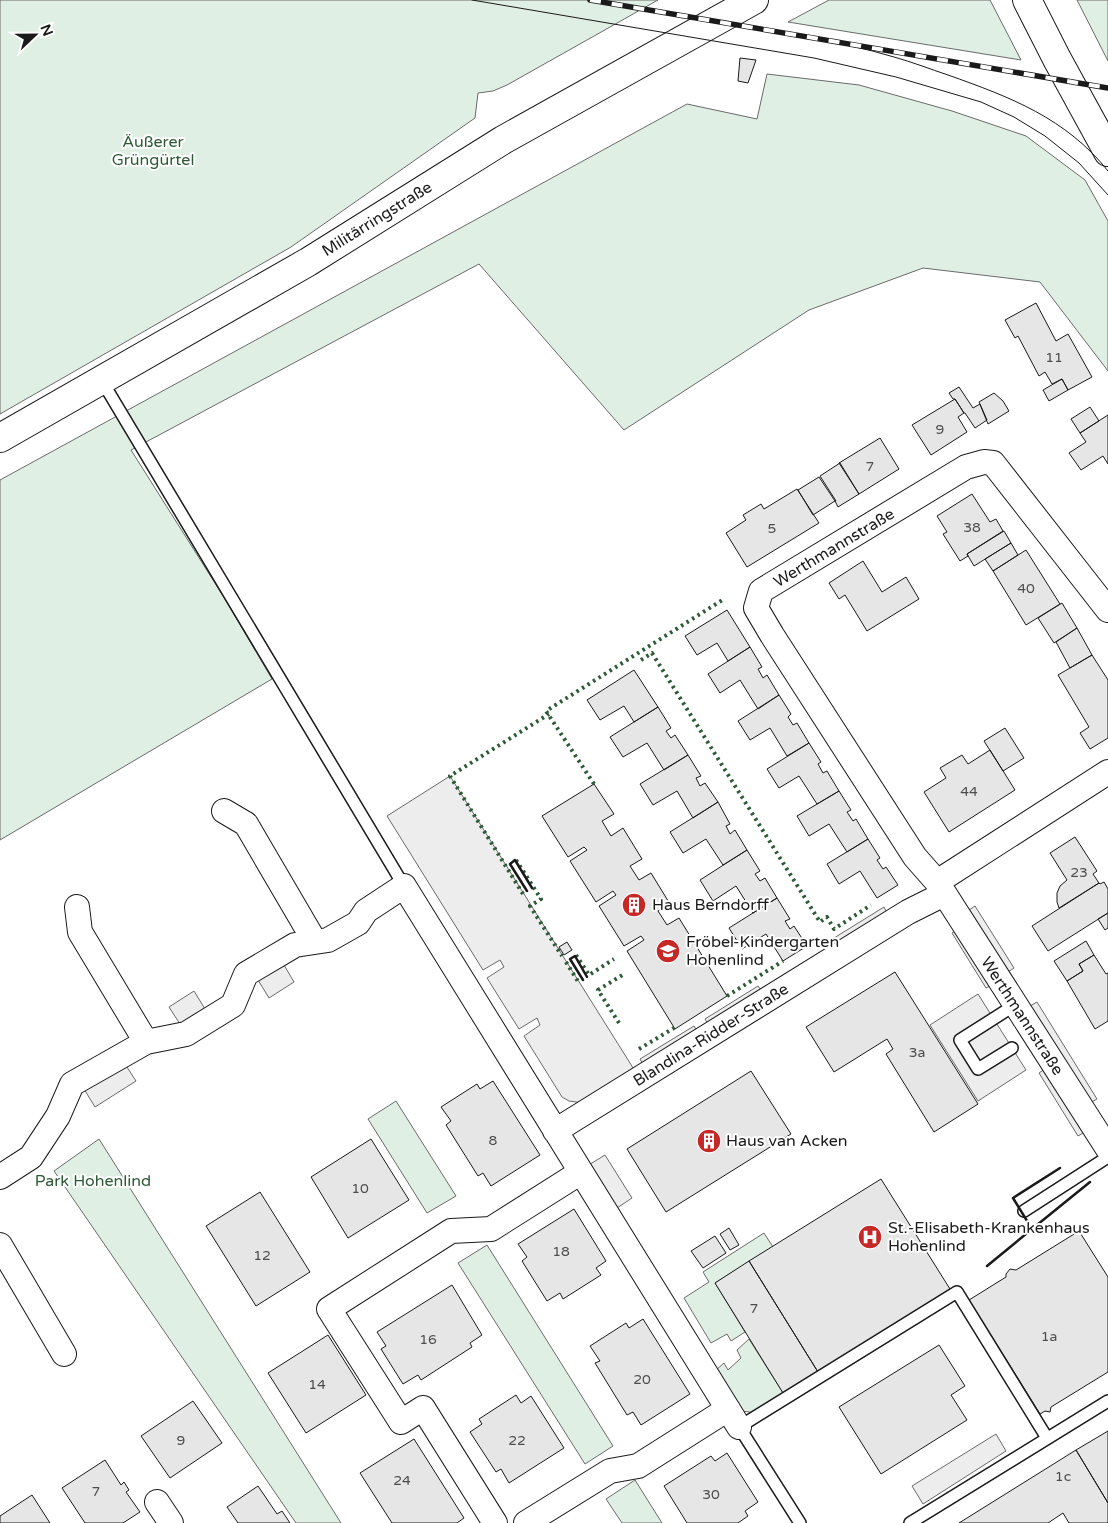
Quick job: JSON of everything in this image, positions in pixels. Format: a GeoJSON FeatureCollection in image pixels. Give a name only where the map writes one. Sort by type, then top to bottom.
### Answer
{"type":"FeatureCollection","features":[{"type":"Feature","properties":{"kind":"main road","name":"Militärringstraße"},"geometry":{"type":"LineString","coordinates":[[0,438],[308,262],[503,140],[754,0]]}},
{"type":"Feature","properties":{"kind":"main road"},"geometry":{"type":"LineString","coordinates":[[1027,0],[1108,152]]}},
{"type":"Feature","properties":{"kind":"street","name":"Werthmannstraße"},"geometry":{"type":"LineString","coordinates":[[1108,610],[993,463],[984,462],[966,468],[761,591],[756,608],[915,857],[941,888],[1108,1149]]}},
{"type":"Feature","properties":{"kind":"street"},"geometry":{"type":"LineString","coordinates":[[941,888],[1108,772]]}},
{"type":"Feature","properties":{"kind":"street"},"geometry":{"type":"LineString","coordinates":[[224,811],[246,824],[315,942]]}},
{"type":"Feature","properties":{"kind":"street"},"geometry":{"type":"LineString","coordinates":[[0,1178],[31,1157],[58,1116],[72,1084],[146,1042],[186,1034],[233,1005],[246,974],[295,945],[328,940],[358,923],[366,911],[404,886],[733,1418],[638,1466],[610,1471],[526,1523]]}},
{"type":"Feature","properties":{"kind":"street","name":"Blandina-Ridder-Straße"},"geometry":{"type":"LineString","coordinates":[[555,1131],[908,912],[941,888]]}},
{"type":"Feature","properties":{"kind":"street"},"geometry":{"type":"LineString","coordinates":[[77,908],[80,932],[146,1042]]}},
{"type":"Feature","properties":{"kind":"street"},"geometry":{"type":"LineString","coordinates":[[495,1523],[423,1408],[401,1422],[329,1309],[451,1231],[491,1229],[581,1172]]}},
{"type":"Feature","properties":{"kind":"street"},"geometry":{"type":"LineString","coordinates":[[0,1245],[64,1354]]}},
{"type":"Feature","properties":{"kind":"street"},"geometry":{"type":"LineString","coordinates":[[157,1502],[171,1523]]}},
{"type":"Feature","properties":{"kind":"lane"},"geometry":{"type":"LineString","coordinates":[[102,381],[404,886]]}},
{"type":"Feature","properties":{"kind":"lane"},"geometry":{"type":"LineString","coordinates":[[1012,1048],[978,1070],[960,1040],[1015,1004]]}},
{"type":"Feature","properties":{"kind":"lane"},"geometry":{"type":"LineString","coordinates":[[1024,1211],[1108,1157]]}},
{"type":"Feature","properties":{"kind":"lane"},"geometry":{"type":"LineString","coordinates":[[800,1523],[733,1418],[956,1292],[1047,1438]]}},
{"type":"Feature","properties":{"kind":"lane"},"geometry":{"type":"LineString","coordinates":[[910,1523],[1108,1401]]}},
{"type":"Feature","properties":{"kind":"green space","name":"Äußerer Grüngürtel"},"geometry":{"type":"Polygon","coordinates":[[[0,0],[658,0],[507,85],[493,91],[478,93],[475,118],[291,247],[0,414],[0,0]]]}},
{"type":"Feature","properties":{"kind":"green space"},"geometry":{"type":"Polygon","coordinates":[[[829,0],[990,0],[1021,60],[788,22],[829,0]]]}},
{"type":"Feature","properties":{"kind":"green space"},"geometry":{"type":"Polygon","coordinates":[[[1077,0],[1108,0],[1108,61],[1077,0]]]}},
{"type":"Feature","properties":{"kind":"green space"},"geometry":{"type":"Polygon","coordinates":[[[767,74],[859,85],[952,111],[1026,136],[1085,180],[1108,221],[1108,371],[1040,282],[923,268],[809,310],[624,430],[479,264],[131,450],[225,599],[272,679],[0,840],[0,480],[687,104],[757,119],[767,74]]]}},
{"type":"Feature","properties":{"kind":"green space"},"geometry":{"type":"Polygon","coordinates":[[[396,1101],[456,1196],[427,1213],[368,1119],[396,1101]]]}},
{"type":"Feature","properties":{"kind":"green space","name":"Park Hohenlind"},"geometry":{"type":"Polygon","coordinates":[[[99,1139],[341,1523],[296,1523],[54,1171],[99,1139]]]}},
{"type":"Feature","properties":{"kind":"green space"},"geometry":{"type":"Polygon","coordinates":[[[764,1233],[773,1247],[715,1283],[745,1332],[731,1341],[727,1334],[711,1343],[684,1298],[709,1282],[703,1272],[764,1233]]]}},
{"type":"Feature","properties":{"kind":"green space"},"geometry":{"type":"Polygon","coordinates":[[[487,1245],[613,1446],[585,1464],[458,1263],[487,1245]]]}},
{"type":"Feature","properties":{"kind":"green space"},"geometry":{"type":"Polygon","coordinates":[[[749,1339],[785,1396],[756,1413],[742,1411],[715,1371],[724,1363],[728,1370],[741,1358],[737,1350],[749,1339]]]}},
{"type":"Feature","properties":{"kind":"green space"},"geometry":{"type":"Polygon","coordinates":[[[635,1480],[662,1523],[622,1523],[606,1499],[635,1480]]]}},
{"type":"Feature","properties":{"kind":"shaded area"},"geometry":{"type":"Polygon","coordinates":[[[450,776],[635,1071],[584,1103],[569,1101],[562,1097],[524,1036],[540,1025],[537,1018],[519,1029],[487,978],[504,967],[500,960],[483,970],[387,816],[450,776]]]}},
{"type":"Feature","properties":{"kind":"shaded area"},"geometry":{"type":"Polygon","coordinates":[[[975,906],[1014,968],[1008,972],[969,910],[975,906]]]}},
{"type":"Feature","properties":{"kind":"shaded area"},"geometry":{"type":"Polygon","coordinates":[[[884,907],[888,915],[838,946],[834,938],[884,907]]]}},
{"type":"Feature","properties":{"kind":"shaded area"},"geometry":{"type":"Polygon","coordinates":[[[958,929],[992,985],[986,988],[952,933],[958,929]]]}},
{"type":"Feature","properties":{"kind":"shaded area"},"geometry":{"type":"Polygon","coordinates":[[[284,965],[294,982],[269,998],[258,980],[284,965]]]}},
{"type":"Feature","properties":{"kind":"shaded area"},"geometry":{"type":"Polygon","coordinates":[[[758,986],[763,993],[709,1026],[705,1019],[758,986]]]}},
{"type":"Feature","properties":{"kind":"shaded area"},"geometry":{"type":"Polygon","coordinates":[[[194,991],[205,1009],[180,1024],[169,1007],[194,991]]]}},
{"type":"Feature","properties":{"kind":"shaded area"},"geometry":{"type":"Polygon","coordinates":[[[978,994],[1026,1070],[978,1101],[930,1025],[978,994]]]}},
{"type":"Feature","properties":{"kind":"shaded area"},"geometry":{"type":"Polygon","coordinates":[[[1037,1002],[1097,1099],[1090,1103],[1030,1006],[1037,1002]]]}},
{"type":"Feature","properties":{"kind":"shaded area"},"geometry":{"type":"Polygon","coordinates":[[[694,1026],[698,1033],[644,1066],[640,1059],[694,1026]]]}},
{"type":"Feature","properties":{"kind":"shaded area"},"geometry":{"type":"Polygon","coordinates":[[[125,1064],[136,1081],[95,1107],[84,1089],[125,1064]]]}},
{"type":"Feature","properties":{"kind":"shaded area"},"geometry":{"type":"Polygon","coordinates":[[[1045,1069],[1085,1132],[1078,1136],[1039,1073],[1045,1069]]]}},
{"type":"Feature","properties":{"kind":"shaded area"},"geometry":{"type":"Polygon","coordinates":[[[605,1155],[632,1198],[614,1210],[587,1166],[605,1155]]]}},
{"type":"Feature","properties":{"kind":"shaded area"},"geometry":{"type":"Polygon","coordinates":[[[996,1434],[1006,1451],[923,1504],[912,1486],[996,1434]]]}},
{"type":"Feature","properties":{"kind":"building"},"geometry":{"type":"Polygon","coordinates":[[[740,58],[756,60],[748,83],[738,81],[740,58]]]}},
{"type":"Feature","properties":{"kind":"building"},"geometry":{"type":"Polygon","coordinates":[[[1036,303],[1056,341],[1068,334],[1092,377],[1068,390],[1062,379],[1052,384],[1045,372],[1039,376],[1018,336],[1015,338],[1005,320],[1036,303]]]}},
{"type":"Feature","properties":{"kind":"building"},"geometry":{"type":"Polygon","coordinates":[[[1062,379],[1068,390],[1049,401],[1043,390],[1062,379]]]}},
{"type":"Feature","properties":{"kind":"building"},"geometry":{"type":"Polygon","coordinates":[[[959,387],[973,408],[980,404],[987,420],[975,428],[949,393],[959,387]]]}},
{"type":"Feature","properties":{"kind":"building"},"geometry":{"type":"Polygon","coordinates":[[[994,393],[1003,401],[1009,411],[988,424],[979,402],[994,393]]]}},
{"type":"Feature","properties":{"kind":"building"},"geometry":{"type":"Polygon","coordinates":[[[955,399],[964,413],[958,417],[967,432],[931,455],[912,425],[955,399]]]}},
{"type":"Feature","properties":{"kind":"building"},"geometry":{"type":"Polygon","coordinates":[[[1090,407],[1099,421],[1080,433],[1071,419],[1090,407]]]}},
{"type":"Feature","properties":{"kind":"building"},"geometry":{"type":"Polygon","coordinates":[[[1108,415],[1108,464],[1103,456],[1081,470],[1069,453],[1086,442],[1080,433],[1108,415]]]}},
{"type":"Feature","properties":{"kind":"building"},"geometry":{"type":"Polygon","coordinates":[[[880,438],[899,469],[859,494],[839,463],[880,438]]]}},
{"type":"Feature","properties":{"kind":"building"},"geometry":{"type":"Polygon","coordinates":[[[840,463],[859,494],[838,507],[820,476],[840,463]]]}},
{"type":"Feature","properties":{"kind":"building"},"geometry":{"type":"Polygon","coordinates":[[[819,477],[835,501],[813,515],[798,490],[819,477]]]}},
{"type":"Feature","properties":{"kind":"building"},"geometry":{"type":"Polygon","coordinates":[[[797,489],[819,523],[747,567],[726,533],[746,520],[743,515],[761,504],[764,509],[797,489]]]}},
{"type":"Feature","properties":{"kind":"building"},"geometry":{"type":"Polygon","coordinates":[[[972,494],[990,522],[996,519],[1003,531],[967,554],[968,556],[960,561],[943,534],[947,532],[937,516],[972,494]]]}},
{"type":"Feature","properties":{"kind":"building"},"geometry":{"type":"Polygon","coordinates":[[[1004,531],[1011,543],[974,566],[967,554],[1004,531]]]}},
{"type":"Feature","properties":{"kind":"building"},"geometry":{"type":"Polygon","coordinates":[[[1011,543],[1018,555],[993,571],[985,559],[1011,543]]]}},
{"type":"Feature","properties":{"kind":"building"},"geometry":{"type":"Polygon","coordinates":[[[1026,550],[1060,604],[1026,625],[993,571],[1026,550]]]}},
{"type":"Feature","properties":{"kind":"building"},"geometry":{"type":"Polygon","coordinates":[[[863,561],[882,592],[906,577],[919,599],[867,631],[845,595],[839,599],[829,583],[863,561]]]}},
{"type":"Feature","properties":{"kind":"building"},"geometry":{"type":"Polygon","coordinates":[[[1062,603],[1077,628],[1054,643],[1038,618],[1062,603]]]}},
{"type":"Feature","properties":{"kind":"building"},"geometry":{"type":"Polygon","coordinates":[[[727,610],[750,647],[728,661],[717,643],[697,655],[685,636],[727,610]]]}},
{"type":"Feature","properties":{"kind":"building"},"geometry":{"type":"Polygon","coordinates":[[[1077,628],[1092,655],[1070,668],[1056,642],[1077,628]]]}},
{"type":"Feature","properties":{"kind":"building"},"geometry":{"type":"Polygon","coordinates":[[[750,647],[762,667],[758,669],[763,678],[767,675],[779,695],[758,709],[740,680],[720,693],[708,674],[750,647]]]}},
{"type":"Feature","properties":{"kind":"building"},"geometry":{"type":"Polygon","coordinates":[[[1092,655],[1108,680],[1108,738],[1090,749],[1080,733],[1089,727],[1058,675],[1092,655]]]}},
{"type":"Feature","properties":{"kind":"building"},"geometry":{"type":"Polygon","coordinates":[[[634,670],[658,707],[634,722],[624,706],[600,720],[587,700],[634,670]]]}},
{"type":"Feature","properties":{"kind":"building"},"geometry":{"type":"Polygon","coordinates":[[[779,695],[791,714],[788,717],[793,725],[797,723],[809,743],[787,756],[770,728],[750,740],[738,721],[779,695]]]}},
{"type":"Feature","properties":{"kind":"building"},"geometry":{"type":"Polygon","coordinates":[[[658,707],[671,728],[666,731],[671,738],[675,735],[688,755],[664,770],[647,743],[623,757],[610,737],[658,707]]]}},
{"type":"Feature","properties":{"kind":"building"},"geometry":{"type":"Polygon","coordinates":[[[1005,728],[1024,758],[1003,771],[984,741],[1005,728]]]}},
{"type":"Feature","properties":{"kind":"building"},"geometry":{"type":"Polygon","coordinates":[[[809,743],[821,762],[818,764],[823,773],[827,771],[839,791],[817,804],[799,776],[779,788],[767,769],[809,743]]]}},
{"type":"Feature","properties":{"kind":"building"},"geometry":{"type":"Polygon","coordinates":[[[990,750],[1015,790],[949,832],[924,792],[946,778],[940,768],[962,755],[968,764],[990,750]]]}},
{"type":"Feature","properties":{"kind":"building"},"geometry":{"type":"Polygon","coordinates":[[[688,755],[701,776],[696,778],[700,786],[705,783],[718,802],[693,818],[677,791],[653,805],[640,784],[688,755]]]}},
{"type":"Feature","properties":{"kind":"building","name":"Haus Berndorff"},"geometry":{"type":"Polygon","coordinates":[[[594,784],[614,814],[602,821],[611,836],[623,828],[642,859],[630,866],[639,880],[651,873],[670,904],[658,911],[667,925],[679,918],[727,996],[675,1029],[627,951],[644,940],[641,936],[624,946],[599,906],[616,895],[613,891],[596,902],[570,861],[587,850],[584,847],[568,857],[542,816],[594,784]]]}},
{"type":"Feature","properties":{"kind":"building"},"geometry":{"type":"Polygon","coordinates":[[[839,791],[851,810],[847,812],[853,821],[856,819],[868,839],[847,852],[829,824],[809,836],[797,816],[839,791]]]}},
{"type":"Feature","properties":{"kind":"building"},"geometry":{"type":"Polygon","coordinates":[[[718,802],[730,824],[726,826],[730,834],[735,830],[747,850],[723,865],[706,839],[683,853],[670,832],[718,802]]]}},
{"type":"Feature","properties":{"kind":"building"},"geometry":{"type":"Polygon","coordinates":[[[1075,837],[1097,871],[1093,874],[1099,883],[1059,908],[1057,893],[1060,886],[1067,880],[1050,853],[1075,837]]]}},
{"type":"Feature","properties":{"kind":"building"},"geometry":{"type":"Polygon","coordinates":[[[868,839],[880,858],[877,860],[883,869],[886,867],[898,885],[877,898],[860,871],[839,884],[827,864],[868,839]]]}},
{"type":"Feature","properties":{"kind":"building"},"geometry":{"type":"Polygon","coordinates":[[[747,850],[760,871],[755,874],[760,881],[765,878],[777,898],[753,913],[736,886],[713,901],[700,880],[747,850]]]}},
{"type":"Feature","properties":{"kind":"building"},"geometry":{"type":"Polygon","coordinates":[[[1104,882],[1108,889],[1108,913],[1048,951],[1032,926],[1099,883],[1104,882]]]}},
{"type":"Feature","properties":{"kind":"building"},"geometry":{"type":"Polygon","coordinates":[[[777,898],[790,919],[785,921],[790,929],[794,926],[807,946],[783,961],[766,934],[742,949],[729,928],[777,898]]]}},
{"type":"Feature","properties":{"kind":"building"},"geometry":{"type":"Polygon","coordinates":[[[1108,913],[1108,928],[1105,930],[1098,919],[1108,913]]]}},
{"type":"Feature","properties":{"kind":"building"},"geometry":{"type":"Polygon","coordinates":[[[1086,941],[1094,955],[1079,964],[1083,971],[1067,981],[1054,961],[1086,941]]]}},
{"type":"Feature","properties":{"kind":"building"},"geometry":{"type":"Polygon","coordinates":[[[567,942],[572,950],[564,955],[559,947],[567,942]]]}},
{"type":"Feature","properties":{"kind":"building"},"geometry":{"type":"Polygon","coordinates":[[[1094,955],[1106,974],[1108,973],[1108,1021],[1095,1029],[1067,981],[1083,971],[1079,964],[1094,955]]]}},
{"type":"Feature","properties":{"kind":"building"},"geometry":{"type":"Polygon","coordinates":[[[895,972],[978,1104],[934,1132],[886,1054],[893,1049],[887,1039],[834,1072],[806,1027],[895,972]]]}},
{"type":"Feature","properties":{"kind":"building","name":"Haus van Acken"},"geometry":{"type":"Polygon","coordinates":[[[751,1071],[791,1134],[666,1212],[627,1149],[751,1071]]]}},
{"type":"Feature","properties":{"kind":"building"},"geometry":{"type":"Polygon","coordinates":[[[493,1081],[540,1155],[491,1186],[483,1173],[478,1176],[446,1125],[451,1121],[441,1107],[477,1084],[480,1089],[493,1081]]]}},
{"type":"Feature","properties":{"kind":"building"},"geometry":{"type":"Polygon","coordinates":[[[371,1139],[409,1200],[348,1238],[311,1177],[371,1139]]]}},
{"type":"Feature","properties":{"kind":"building"},"geometry":{"type":"Polygon","coordinates":[[[881,1179],[950,1289],[818,1372],[749,1261],[881,1179]]]}},
{"type":"Feature","properties":{"kind":"building"},"geometry":{"type":"Polygon","coordinates":[[[260,1192],[310,1272],[256,1306],[206,1226],[260,1192]]]}},
{"type":"Feature","properties":{"kind":"building"},"geometry":{"type":"Polygon","coordinates":[[[574,1209],[606,1261],[596,1268],[601,1275],[563,1299],[560,1293],[547,1301],[522,1261],[527,1257],[518,1244],[574,1209]]]}},
{"type":"Feature","properties":{"kind":"building"},"geometry":{"type":"Polygon","coordinates":[[[729,1228],[739,1245],[730,1250],[720,1234],[729,1228]]]}},
{"type":"Feature","properties":{"kind":"building"},"geometry":{"type":"Polygon","coordinates":[[[1079,1231],[1108,1277],[1108,1372],[1051,1407],[1050,1412],[1045,1411],[1040,1414],[969,1300],[1006,1277],[1010,1269],[1016,1270],[1079,1231]]]}},
{"type":"Feature","properties":{"kind":"building"},"geometry":{"type":"Polygon","coordinates":[[[715,1236],[726,1253],[703,1268],[691,1251],[715,1236]]]}},
{"type":"Feature","properties":{"kind":"building"},"geometry":{"type":"Polygon","coordinates":[[[749,1261],[818,1372],[783,1393],[715,1283],[749,1261]]]}},
{"type":"Feature","properties":{"kind":"building"},"geometry":{"type":"Polygon","coordinates":[[[452,1285],[482,1335],[470,1343],[472,1347],[421,1380],[418,1375],[403,1384],[381,1349],[386,1346],[377,1332],[452,1285]]]}},
{"type":"Feature","properties":{"kind":"building"},"geometry":{"type":"Polygon","coordinates":[[[643,1319],[690,1394],[641,1425],[633,1412],[627,1415],[595,1363],[600,1361],[590,1346],[626,1323],[629,1328],[643,1319]]]}},
{"type":"Feature","properties":{"kind":"building"},"geometry":{"type":"Polygon","coordinates":[[[328,1335],[366,1395],[306,1433],[268,1373],[328,1335]]]}},
{"type":"Feature","properties":{"kind":"building"},"geometry":{"type":"Polygon","coordinates":[[[939,1345],[965,1386],[951,1395],[967,1420],[881,1474],[839,1407],[939,1345]]]}},
{"type":"Feature","properties":{"kind":"building"},"geometry":{"type":"Polygon","coordinates":[[[516,1395],[521,1403],[531,1396],[564,1448],[509,1483],[501,1469],[496,1472],[470,1432],[482,1424],[479,1419],[516,1395]]]}},
{"type":"Feature","properties":{"kind":"building"},"geometry":{"type":"Polygon","coordinates":[[[193,1401],[222,1443],[170,1478],[141,1436],[193,1401]]]}},
{"type":"Feature","properties":{"kind":"building"},"geometry":{"type":"Polygon","coordinates":[[[1108,1431],[1108,1503],[1076,1450],[1108,1431]]]}},
{"type":"Feature","properties":{"kind":"building"},"geometry":{"type":"Polygon","coordinates":[[[414,1439],[464,1518],[457,1523],[392,1523],[360,1473],[414,1439]]]}},
{"type":"Feature","properties":{"kind":"building"},"geometry":{"type":"Polygon","coordinates":[[[1076,1450],[1108,1503],[1108,1523],[1069,1523],[1063,1513],[1048,1523],[959,1523],[1076,1450]]]}},
{"type":"Feature","properties":{"kind":"building"},"geometry":{"type":"Polygon","coordinates":[[[727,1453],[758,1502],[745,1511],[748,1516],[738,1523],[687,1523],[664,1486],[711,1456],[715,1461],[727,1453]]]}},
{"type":"Feature","properties":{"kind":"building"},"geometry":{"type":"Polygon","coordinates":[[[105,1460],[121,1485],[124,1482],[129,1490],[126,1492],[140,1512],[123,1523],[85,1523],[62,1488],[105,1460]]]}},
{"type":"Feature","properties":{"kind":"building"},"geometry":{"type":"Polygon","coordinates":[[[258,1486],[277,1514],[282,1511],[290,1523],[238,1523],[227,1507],[258,1486]]]}},
{"type":"Feature","properties":{"kind":"building"},"geometry":{"type":"Polygon","coordinates":[[[32,1495],[50,1523],[0,1523],[0,1516],[32,1495]]]}},
{"type":"Feature","properties":{"kind":"tram line"},"geometry":{"type":"LineString","coordinates":[[472,0],[814,58],[896,77],[981,102],[1014,117],[1045,136],[1079,163],[1108,195]]}},
{"type":"Feature","properties":{"kind":"tram line"},"geometry":{"type":"LineString","coordinates":[[805,36],[901,59],[971,83],[1015,101],[1055,123],[1074,137],[1108,171]]}},
{"type":"Feature","properties":{"kind":"railway"},"geometry":{"type":"LineString","coordinates":[[590,0],[1108,88]]}},
{"type":"Feature","properties":{"kind":"hedge"},"geometry":{"type":"LineString","coordinates":[[594,784],[546,711],[724,599]]}},
{"type":"Feature","properties":{"kind":"hedge"},"geometry":{"type":"LineString","coordinates":[[641,660],[652,653],[820,922],[827,917],[834,929],[871,905]]}},
{"type":"Feature","properties":{"kind":"hedge"},"geometry":{"type":"LineString","coordinates":[[523,894],[450,776],[549,714]]}},
{"type":"Feature","properties":{"kind":"hedge"},"geometry":{"type":"LineString","coordinates":[[516,860],[541,899],[530,906],[562,956]]}},
{"type":"Feature","properties":{"kind":"hedge"},"geometry":{"type":"LineString","coordinates":[[576,955],[589,975],[614,959]]}},
{"type":"Feature","properties":{"kind":"hedge"},"geometry":{"type":"LineString","coordinates":[[727,996],[783,961]]}},
{"type":"Feature","properties":{"kind":"hedge"},"geometry":{"type":"LineString","coordinates":[[566,962],[579,983]]}},
{"type":"Feature","properties":{"kind":"hedge"},"geometry":{"type":"LineString","coordinates":[[619,1023],[598,990],[624,974]]}},
{"type":"Feature","properties":{"kind":"hedge"},"geometry":{"type":"LineString","coordinates":[[639,1049],[674,1028]]}},
{"type":"Feature","properties":{"kind":"wall"},"geometry":{"type":"LineString","coordinates":[[527,891],[510,864],[515,860],[532,888]]}},
{"type":"Feature","properties":{"kind":"wall"},"geometry":{"type":"LineString","coordinates":[[583,980],[570,959],[575,956],[587,977]]}},
{"type":"Feature","properties":{"kind":"wall"},"geometry":{"type":"LineString","coordinates":[[1060,1168],[1013,1198],[1032,1229],[1090,1182]]}},
{"type":"Feature","properties":{"kind":"wall"},"geometry":{"type":"LineString","coordinates":[[987,1266],[1032,1229]]}},
{"type":"Feature","properties":{"kind":"place","name":"Haus Berndorff"},"geometry":{"type":"Point","coordinates":[634,905]}},
{"type":"Feature","properties":{"kind":"place","name":"Fröbel-Kindergarten Hohenlind"},"geometry":{"type":"Point","coordinates":[668,951]}},
{"type":"Feature","properties":{"kind":"place","name":"Haus van Acken"},"geometry":{"type":"Point","coordinates":[709,1141]}},
{"type":"Feature","properties":{"kind":"place","name":"St.-Elisabeth-Krankenhaus Hohenlind"},"geometry":{"type":"Point","coordinates":[870,1237]}}]}
